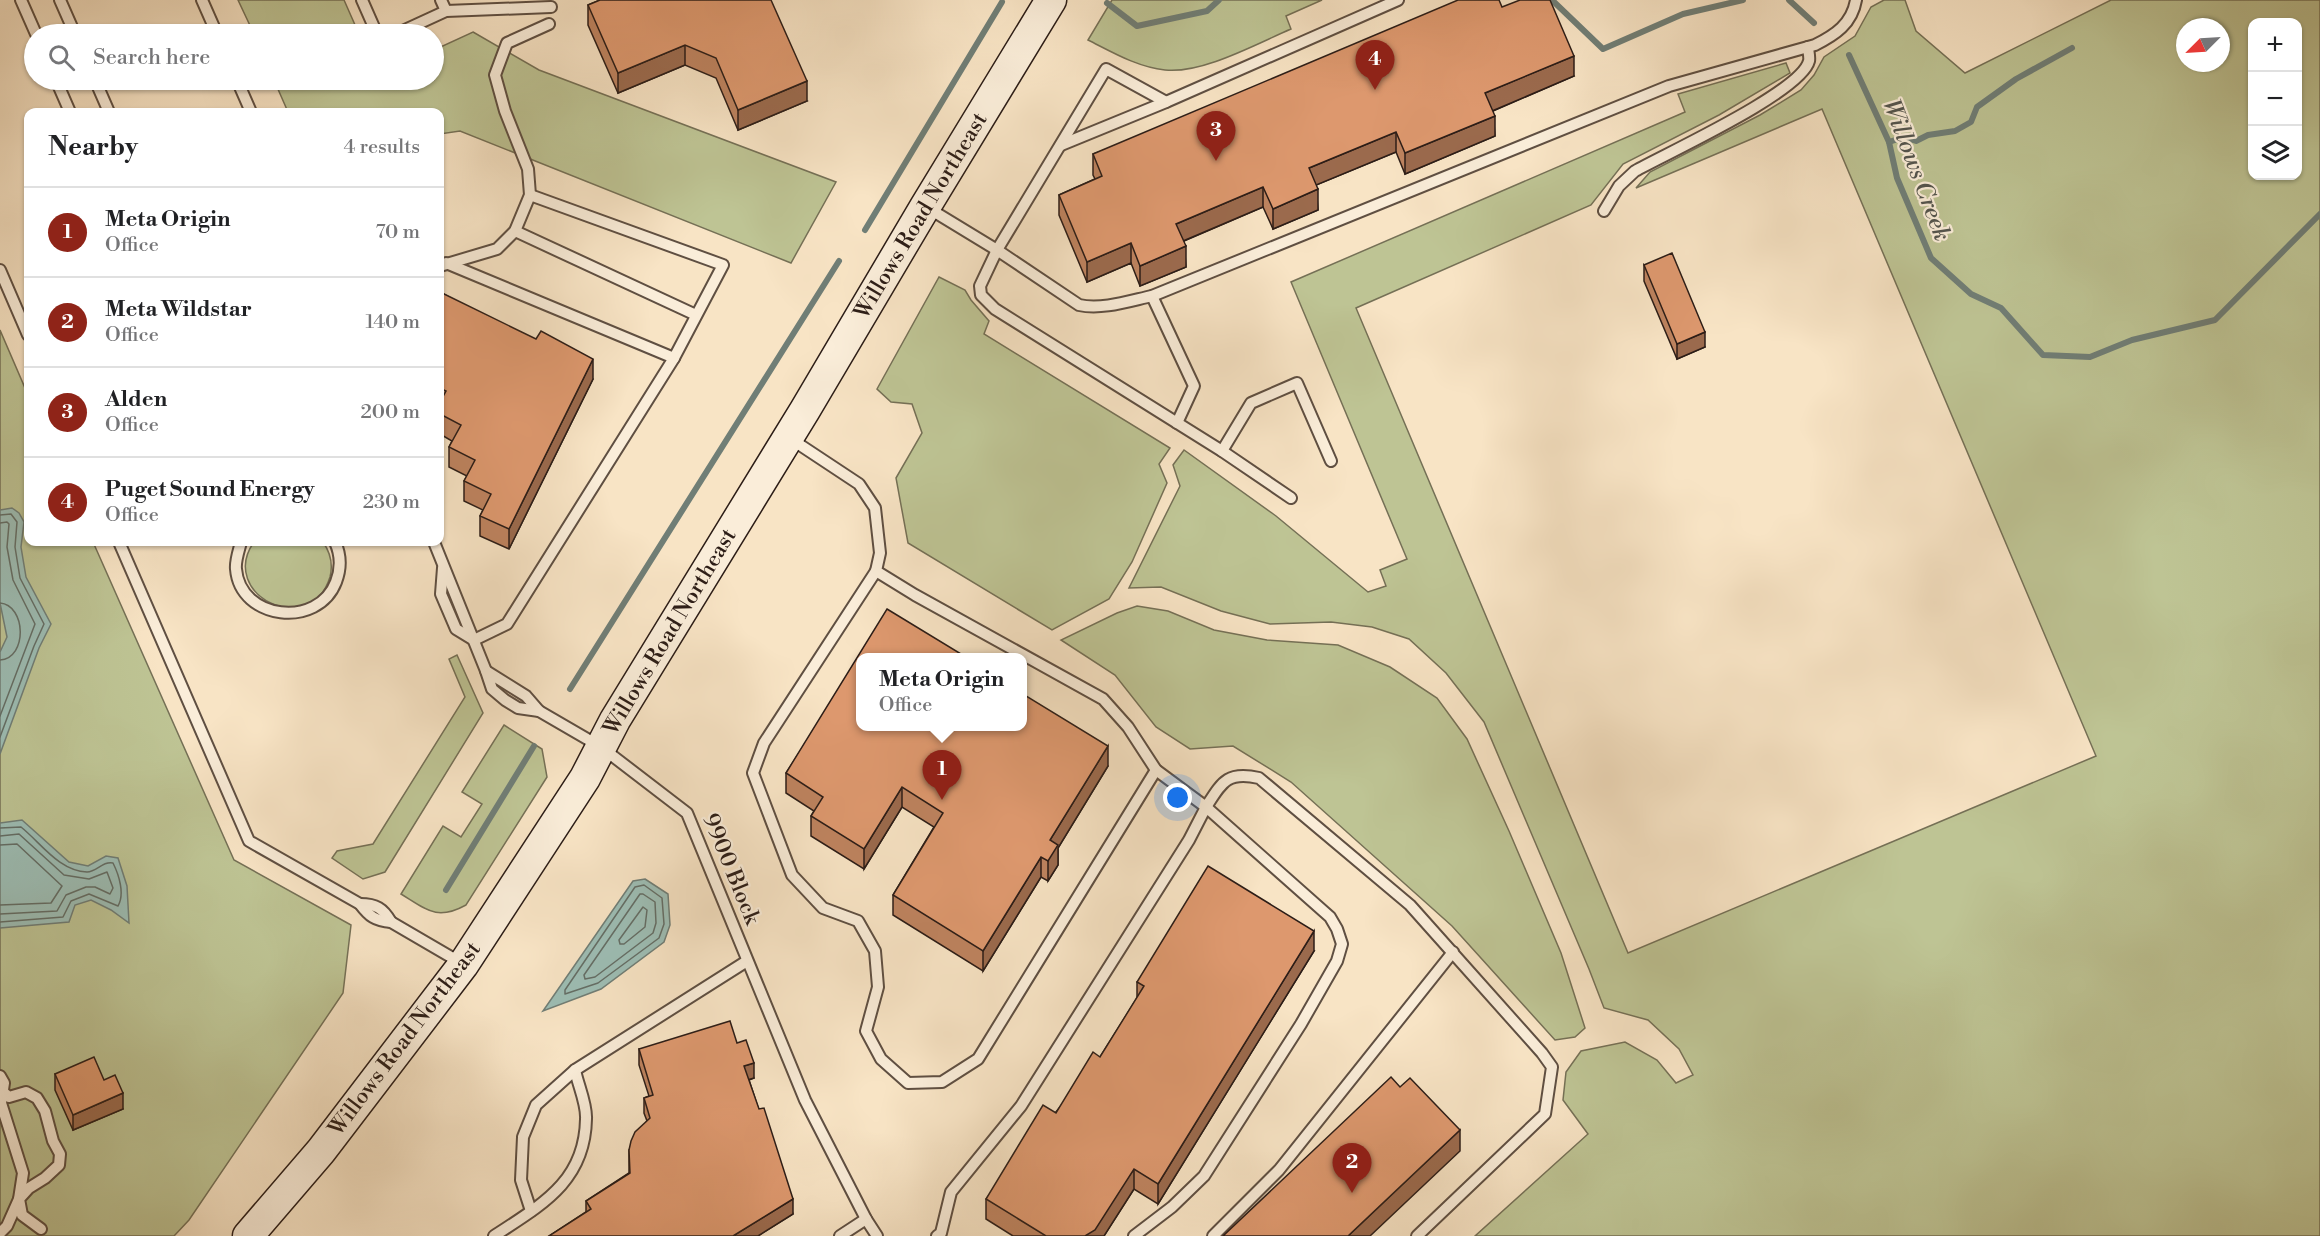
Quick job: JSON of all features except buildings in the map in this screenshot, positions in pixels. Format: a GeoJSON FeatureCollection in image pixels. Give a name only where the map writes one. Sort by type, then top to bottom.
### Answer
{"type":"FeatureCollection","features":[{"type":"Feature","properties":{"kind":"main road","name":"Willows Road Northeast"},"geometry":{"type":"LineString","coordinates":[[248,1236],[321,1151],[463,965],[585,778],[615,720],[1051,0]]}},
{"type":"Feature","properties":{"kind":"lane"},"geometry":{"type":"LineString","coordinates":[[21,0],[32,24]]}},
{"type":"Feature","properties":{"kind":"lane"},"geometry":{"type":"LineString","coordinates":[[60,0],[71,24]]}},
{"type":"Feature","properties":{"kind":"lane"},"geometry":{"type":"LineString","coordinates":[[202,0],[213,24]]}},
{"type":"Feature","properties":{"kind":"lane"},"geometry":{"type":"LineString","coordinates":[[362,0],[373,24]]}},
{"type":"Feature","properties":{"kind":"lane"},"geometry":{"type":"LineString","coordinates":[[441,0],[446,11]]}},
{"type":"Feature","properties":{"kind":"lane"},"geometry":{"type":"LineString","coordinates":[[1061,145],[1166,102],[1398,0]]}},
{"type":"Feature","properties":{"kind":"lane"},"geometry":{"type":"LineString","coordinates":[[925,207],[997,250],[1079,304],[1089,307],[1100,306],[1152,296],[1669,86],[1808,47],[1834,36],[1850,19],[1856,0]]}},
{"type":"Feature","properties":{"kind":"lane"},"geometry":{"type":"LineString","coordinates":[[418,24],[446,11],[551,7]]}},
{"type":"Feature","properties":{"kind":"lane"},"geometry":{"type":"LineString","coordinates":[[444,265],[496,249],[515,231],[530,195],[528,169],[505,111],[495,75],[507,43],[549,24]]}},
{"type":"Feature","properties":{"kind":"lane"},"geometry":{"type":"LineString","coordinates":[[1604,211],[1619,186],[1635,171],[1759,106],[1779,92],[1806,67],[1810,60],[1808,47]]}},
{"type":"Feature","properties":{"kind":"lane"},"geometry":{"type":"LineString","coordinates":[[1166,102],[1106,69],[997,250],[980,286],[981,295],[987,303],[1291,498]]}},
{"type":"Feature","properties":{"kind":"lane"},"geometry":{"type":"LineString","coordinates":[[60,90],[68,108]]}},
{"type":"Feature","properties":{"kind":"lane"},"geometry":{"type":"LineString","coordinates":[[99,90],[107,108]]}},
{"type":"Feature","properties":{"kind":"lane"},"geometry":{"type":"LineString","coordinates":[[241,90],[249,108]]}},
{"type":"Feature","properties":{"kind":"lane"},"geometry":{"type":"LineString","coordinates":[[474,640],[507,624],[674,358],[723,265],[530,195]]}},
{"type":"Feature","properties":{"kind":"lane"},"geometry":{"type":"LineString","coordinates":[[515,231],[696,315]]}},
{"type":"Feature","properties":{"kind":"lane"},"geometry":{"type":"LineString","coordinates":[[444,265],[674,358]]}},
{"type":"Feature","properties":{"kind":"lane"},"geometry":{"type":"LineString","coordinates":[[0,270],[24,326]]}},
{"type":"Feature","properties":{"kind":"lane"},"geometry":{"type":"LineString","coordinates":[[1152,296],[1194,386],[1177,423]]}},
{"type":"Feature","properties":{"kind":"lane"},"geometry":{"type":"LineString","coordinates":[[1222,452],[1251,403],[1297,383],[1331,461]]}},
{"type":"Feature","properties":{"kind":"lane"},"geometry":{"type":"LineString","coordinates":[[788,437],[859,484],[875,508],[880,553],[876,571],[764,743],[753,774],[792,875],[823,908],[858,921],[875,951],[878,987],[866,1031],[881,1059],[908,1083],[942,1082],[978,1059],[1156,770]]}},
{"type":"Feature","properties":{"kind":"lane"},"geometry":{"type":"LineString","coordinates":[[121,546],[249,841],[360,904],[369,916],[378,921],[391,922],[463,965]]}},
{"type":"Feature","properties":{"kind":"lane"},"geometry":{"type":"LineString","coordinates":[[240,546],[236,569],[243,589],[257,605],[292,614],[310,610],[326,598],[334,587],[340,570],[336,546]]}},
{"type":"Feature","properties":{"kind":"lane","name":"9900 Block"},"geometry":{"type":"LineString","coordinates":[[436,546],[443,565],[441,594],[456,629],[474,640],[492,689],[518,708],[539,711],[601,747],[687,813],[805,1100],[877,1236]]}},
{"type":"Feature","properties":{"kind":"lane"},"geometry":{"type":"LineString","coordinates":[[876,571],[1019,653]]}},
{"type":"Feature","properties":{"kind":"lane"},"geometry":{"type":"LineString","coordinates":[[1027,657],[1103,699],[1128,727],[1156,770],[1206,807],[1330,917],[1342,944],[1337,961],[1301,1024],[1204,1176],[1172,1207],[1134,1236]]}},
{"type":"Feature","properties":{"kind":"lane"},"geometry":{"type":"LineString","coordinates":[[941,1235],[951,1192],[1021,1106],[1189,840],[1223,781],[1242,774],[1259,778],[1410,905],[1552,1067],[1545,1114],[1418,1236]]}},
{"type":"Feature","properties":{"kind":"lane"},"geometry":{"type":"LineString","coordinates":[[1213,1236],[1279,1170],[1453,952]]}},
{"type":"Feature","properties":{"kind":"lane"},"geometry":{"type":"LineString","coordinates":[[531,1211],[521,1180],[523,1137],[536,1105],[575,1070],[747,961]]}},
{"type":"Feature","properties":{"kind":"lane"},"geometry":{"type":"LineString","coordinates":[[494,1236],[531,1211],[567,1181],[582,1153],[586,1118],[575,1070]]}},
{"type":"Feature","properties":{"kind":"lane"},"geometry":{"type":"LineString","coordinates":[[0,1076],[4,1083],[0,1103],[23,1173],[19,1199],[7,1226],[0,1233]]}},
{"type":"Feature","properties":{"kind":"lane"},"geometry":{"type":"LineString","coordinates":[[2,1090],[9,1097],[26,1092],[37,1098],[45,1111],[53,1141],[60,1154],[59,1165],[29,1188],[19,1199]]}},
{"type":"Feature","properties":{"kind":"lane"},"geometry":{"type":"LineString","coordinates":[[19,1199],[22,1215],[41,1229]]}},
{"type":"Feature","properties":{"kind":"lane"},"geometry":{"type":"LineString","coordinates":[[840,1236],[866,1219]]}},
{"type":"Feature","properties":{"kind":"green space"},"geometry":{"type":"Polygon","coordinates":[[[238,0],[344,0],[355,24],[249,24],[238,0]]]}},
{"type":"Feature","properties":{"kind":"green space"},"geometry":{"type":"Polygon","coordinates":[[[1112,0],[1322,0],[1286,16],[1291,29],[1229,57],[1195,67],[1165,70],[1145,66],[1088,40],[1112,0]]]}},
{"type":"Feature","properties":{"kind":"green space"},"geometry":{"type":"Polygon","coordinates":[[[1884,0],[1905,0],[1916,31],[1965,73],[2111,0],[2320,0],[2320,1236],[1475,1236],[1588,1134],[1563,1100],[1566,1072],[1581,1051],[1625,1042],[1657,1060],[1676,1083],[1693,1075],[1679,1049],[1648,1020],[1604,1008],[1484,722],[1446,673],[1409,639],[1372,627],[1331,622],[1270,624],[1221,611],[1161,587],[1129,588],[1180,486],[1173,465],[1184,450],[1276,516],[1368,592],[1386,586],[1380,570],[1407,559],[1291,282],[1685,112],[1678,94],[1786,63],[1790,73],[1719,115],[1623,164],[1591,205],[1356,308],[1628,953],[2096,756],[1822,109],[1636,188],[1650,172],[1760,115],[1801,90],[1814,75],[1824,57],[1855,36],[1871,7],[1884,0]]]}},
{"type":"Feature","properties":{"kind":"green space"},"geometry":{"type":"Polygon","coordinates":[[[473,32],[539,70],[836,182],[791,263],[460,131],[444,133],[444,108],[286,108],[278,90],[444,90],[444,45],[473,32]]]}},
{"type":"Feature","properties":{"kind":"green space"},"geometry":{"type":"Polygon","coordinates":[[[939,277],[965,290],[989,321],[984,334],[1170,448],[1159,464],[1167,483],[1132,562],[1109,599],[1052,630],[908,543],[896,478],[922,433],[912,404],[891,402],[877,389],[939,277]]]}},
{"type":"Feature","properties":{"kind":"green space"},"geometry":{"type":"Polygon","coordinates":[[[0,330],[24,386],[24,546],[95,546],[234,860],[351,925],[343,993],[189,1220],[174,1236],[0,1236],[0,330]]]}},
{"type":"Feature","properties":{"kind":"green space"},"geometry":{"type":"Polygon","coordinates":[[[252,546],[325,546],[331,563],[330,577],[319,596],[304,606],[287,608],[271,603],[257,593],[247,578],[246,561],[252,546]]]}},
{"type":"Feature","properties":{"kind":"green space"},"geometry":{"type":"Polygon","coordinates":[[[1137,606],[1168,611],[1214,630],[1267,640],[1338,645],[1390,667],[1437,698],[1467,739],[1509,831],[1561,953],[1585,1028],[1575,1037],[1555,1040],[1452,926],[1291,782],[1233,746],[1190,749],[1156,727],[1115,675],[1061,640],[1137,606]]]}},
{"type":"Feature","properties":{"kind":"green space"},"geometry":{"type":"Polygon","coordinates":[[[457,655],[483,713],[385,872],[363,879],[332,858],[337,851],[373,844],[465,697],[449,659],[457,655]]]}},
{"type":"Feature","properties":{"kind":"green space"},"geometry":{"type":"Polygon","coordinates":[[[504,725],[542,749],[547,777],[466,905],[447,912],[432,912],[401,894],[443,826],[461,837],[482,804],[462,792],[504,725]]]}},
{"type":"Feature","properties":{"kind":"water"},"geometry":{"type":"Polygon","coordinates":[[[12,508],[19,513],[24,522],[21,547],[26,577],[51,624],[39,648],[0,754],[0,652],[7,637],[0,603],[0,510],[12,508]]]}},
{"type":"Feature","properties":{"kind":"water"},"geometry":{"type":"Polygon","coordinates":[[[22,820],[69,862],[88,866],[106,856],[118,858],[127,886],[129,923],[111,910],[91,900],[75,905],[69,922],[0,928],[0,823],[22,820]]]}},
{"type":"Feature","properties":{"kind":"water"},"geometry":{"type":"Polygon","coordinates":[[[645,879],[668,894],[670,925],[664,942],[601,989],[543,1011],[633,881],[645,879]]]}},
{"type":"Feature","properties":{"kind":"waterway","name":"Willows Creek"},"geometry":{"type":"LineString","coordinates":[[1107,3],[1137,26],[1207,11],[1219,0]]}},
{"type":"Feature","properties":{"kind":"waterway","name":"Willows Creek"},"geometry":{"type":"LineString","coordinates":[[1552,0],[1603,49],[1683,14],[1743,0]]}},
{"type":"Feature","properties":{"kind":"waterway","name":"Willows Creek"},"geometry":{"type":"LineString","coordinates":[[1789,0],[1814,23]]}},
{"type":"Feature","properties":{"kind":"waterway"},"geometry":{"type":"LineString","coordinates":[[865,230],[1002,2]]}},
{"type":"Feature","properties":{"kind":"waterway"},"geometry":{"type":"LineString","coordinates":[[1889,142],[1904,137],[1916,141],[1928,135],[1955,131],[1971,122],[1977,107],[2016,79],[2072,48]]}},
{"type":"Feature","properties":{"kind":"waterway","name":"Willows Creek"},"geometry":{"type":"LineString","coordinates":[[1849,55],[1889,142],[1897,178],[1931,258],[1971,294],[2001,308],[2043,355],[2090,357],[2132,340],[2215,320],[2320,214]]}},
{"type":"Feature","properties":{"kind":"waterway"},"geometry":{"type":"LineString","coordinates":[[570,689],[839,261]]}},
{"type":"Feature","properties":{"kind":"waterway"},"geometry":{"type":"LineString","coordinates":[[446,890],[534,746]]}},
{"type":"Feature","properties":{"kind":"place","name":"Puget Sound Energy"},"geometry":{"type":"Point","coordinates":[1375,90]}},
{"type":"Feature","properties":{"kind":"place","name":"Alden"},"geometry":{"type":"Point","coordinates":[1216,161]}},
{"type":"Feature","properties":{"kind":"place","name":"Meta Origin"},"geometry":{"type":"Point","coordinates":[942,800]}},
{"type":"Feature","properties":{"kind":"place","name":"Meta Wildstar"},"geometry":{"type":"Point","coordinates":[1352,1193]}}]}
